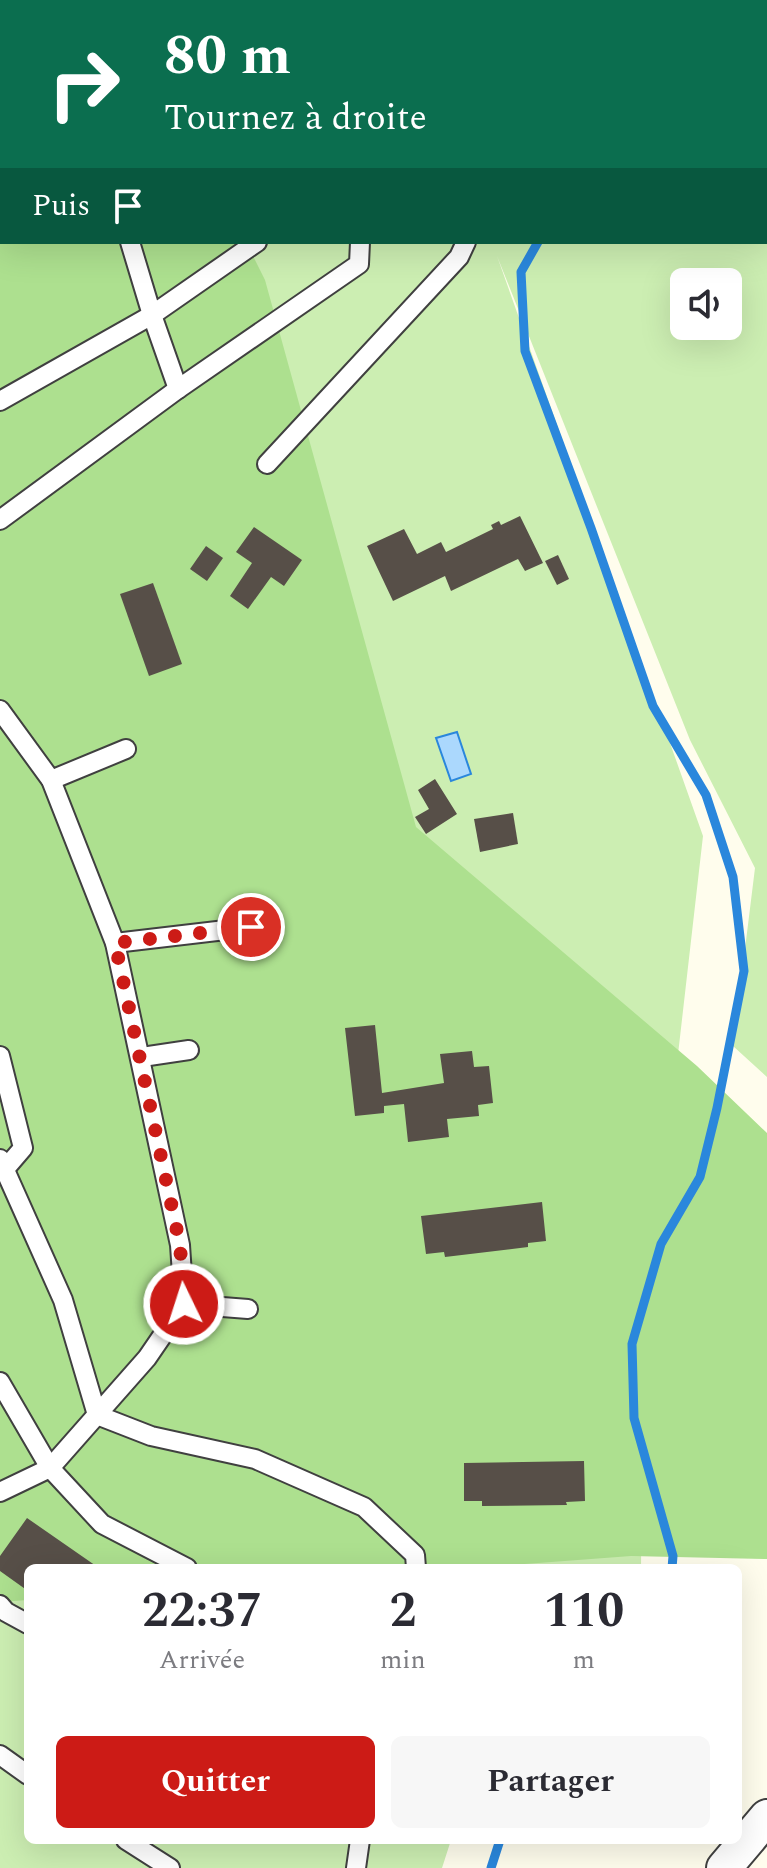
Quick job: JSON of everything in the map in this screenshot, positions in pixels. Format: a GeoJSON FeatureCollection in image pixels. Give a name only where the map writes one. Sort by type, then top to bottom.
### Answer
{"type":"FeatureCollection","features":[{"type":"Feature","properties":{"kind":"street"},"geometry":{"type":"LineString","coordinates":[[724,1868],[767,1817]]}},
{"type":"Feature","properties":{"kind":"lane"},"geometry":{"type":"LineString","coordinates":[[131,244],[178,389]]}},
{"type":"Feature","properties":{"kind":"lane"},"geometry":{"type":"LineString","coordinates":[[0,401],[152,315],[254,244]]}},
{"type":"Feature","properties":{"kind":"lane"},"geometry":{"type":"LineString","coordinates":[[0,520],[178,389],[359,264],[360,244]]}},
{"type":"Feature","properties":{"kind":"lane"},"geometry":{"type":"LineString","coordinates":[[267,464],[459,257],[465,244]]}},
{"type":"Feature","properties":{"kind":"lane"},"geometry":{"type":"LineString","coordinates":[[0,710],[51,780],[115,943],[142,1057],[180,1245],[184,1304],[147,1358],[50,1468],[0,1492]]}},
{"type":"Feature","properties":{"kind":"lane"},"geometry":{"type":"LineString","coordinates":[[51,780],[126,749]]}},
{"type":"Feature","properties":{"kind":"lane"},"geometry":{"type":"LineString","coordinates":[[115,943],[251,927]]}},
{"type":"Feature","properties":{"kind":"lane"},"geometry":{"type":"LineString","coordinates":[[142,1057],[189,1050]]}},
{"type":"Feature","properties":{"kind":"lane"},"geometry":{"type":"LineString","coordinates":[[0,1056],[23,1148],[3,1164],[63,1300],[97,1415]]}},
{"type":"Feature","properties":{"kind":"lane"},"geometry":{"type":"LineString","coordinates":[[184,1304],[248,1309]]}},
{"type":"Feature","properties":{"kind":"lane"},"geometry":{"type":"LineString","coordinates":[[0,1382],[50,1468],[102,1524],[179,1564]]}},
{"type":"Feature","properties":{"kind":"lane"},"geometry":{"type":"LineString","coordinates":[[97,1415],[151,1436],[255,1459],[364,1507],[415,1555],[416,1564]]}},
{"type":"Feature","properties":{"kind":"lane"},"geometry":{"type":"LineString","coordinates":[[0,1605],[24,1622]]}},
{"type":"Feature","properties":{"kind":"lane"},"geometry":{"type":"LineString","coordinates":[[0,1755],[24,1772]]}},
{"type":"Feature","properties":{"kind":"lane"},"geometry":{"type":"LineString","coordinates":[[132,1844],[170,1868]]}},
{"type":"Feature","properties":{"kind":"lane"},"geometry":{"type":"LineString","coordinates":[[356,1868],[359,1844]]}},
{"type":"Feature","properties":{"kind":"green space"},"geometry":{"type":"Polygon","coordinates":[[[0,244],[767,244],[767,1077],[733,1046],[755,868],[690,740],[497,256],[703,836],[643,1360],[641,1564],[24,1564],[24,1844],[450,1844],[442,1868],[0,1868],[0,244]]]}},
{"type":"Feature","properties":{"kind":"green space"},"geometry":{"type":"Polygon","coordinates":[[[0,244],[247,244],[265,280],[416,827],[697,1066],[767,1133],[767,1559],[631,1556],[524,1564],[24,1564],[24,1600],[0,1602],[0,244]]]}},
{"type":"Feature","properties":{"kind":"water"},"geometry":{"type":"Polygon","coordinates":[[[457,732],[471,774],[451,781],[436,738],[457,732]]]}},
{"type":"Feature","properties":{"kind":"building"},"geometry":{"type":"Polygon","coordinates":[[[520,516],[543,563],[525,571],[518,559],[451,591],[445,576],[393,601],[367,546],[404,529],[417,554],[441,542],[446,552],[493,529],[491,525],[499,521],[501,525],[520,516]]]}},
{"type":"Feature","properties":{"kind":"building"},"geometry":{"type":"Polygon","coordinates":[[[254,527],[302,560],[284,586],[271,577],[248,609],[230,596],[252,563],[236,552],[254,527]]]}},
{"type":"Feature","properties":{"kind":"building"},"geometry":{"type":"Polygon","coordinates":[[[206,546],[223,558],[207,581],[190,569],[206,546]]]}},
{"type":"Feature","properties":{"kind":"building"},"geometry":{"type":"Polygon","coordinates":[[[558,555],[569,579],[557,585],[545,561],[558,555]]]}},
{"type":"Feature","properties":{"kind":"building"},"geometry":{"type":"Polygon","coordinates":[[[153,583],[182,664],[149,676],[120,594],[153,583]]]}},
{"type":"Feature","properties":{"kind":"building"},"geometry":{"type":"Polygon","coordinates":[[[435,779],[457,814],[426,834],[415,817],[429,809],[418,790],[435,779]]]}},
{"type":"Feature","properties":{"kind":"building"},"geometry":{"type":"Polygon","coordinates":[[[513,813],[518,844],[480,852],[474,819],[513,813]]]}},
{"type":"Feature","properties":{"kind":"building"},"geometry":{"type":"Polygon","coordinates":[[[375,1025],[382,1093],[444,1083],[440,1054],[472,1051],[474,1067],[489,1066],[493,1103],[478,1105],[479,1116],[447,1119],[449,1137],[408,1142],[404,1104],[384,1106],[384,1113],[355,1116],[345,1028],[375,1025]]]}},
{"type":"Feature","properties":{"kind":"building"},"geometry":{"type":"Polygon","coordinates":[[[542,1202],[546,1241],[528,1243],[528,1247],[445,1257],[444,1252],[426,1254],[421,1216],[542,1202]]]}},
{"type":"Feature","properties":{"kind":"building"},"geometry":{"type":"Polygon","coordinates":[[[584,1461],[585,1501],[566,1502],[567,1505],[482,1506],[482,1501],[464,1501],[464,1463],[584,1461]]]}},
{"type":"Feature","properties":{"kind":"building"},"geometry":{"type":"Polygon","coordinates":[[[27,1518],[93,1564],[24,1564],[24,1588],[0,1571],[0,1556],[27,1518]]]}},
{"type":"Feature","properties":{"kind":"waterway"},"geometry":{"type":"LineString","coordinates":[[537,244],[521,272],[525,351],[653,706],[706,795],[733,877],[744,971],[700,1177],[661,1244],[632,1344],[634,1418],[673,1556],[672,1564]]}},
{"type":"Feature","properties":{"kind":"waterway"},"geometry":{"type":"LineString","coordinates":[[491,1868],[499,1844]]}},
{"type":"Feature","properties":{"kind":"route"},"geometry":{"type":"LineString","coordinates":[[184,1304],[180,1245],[142,1057],[115,943],[251,927]]}}]}
